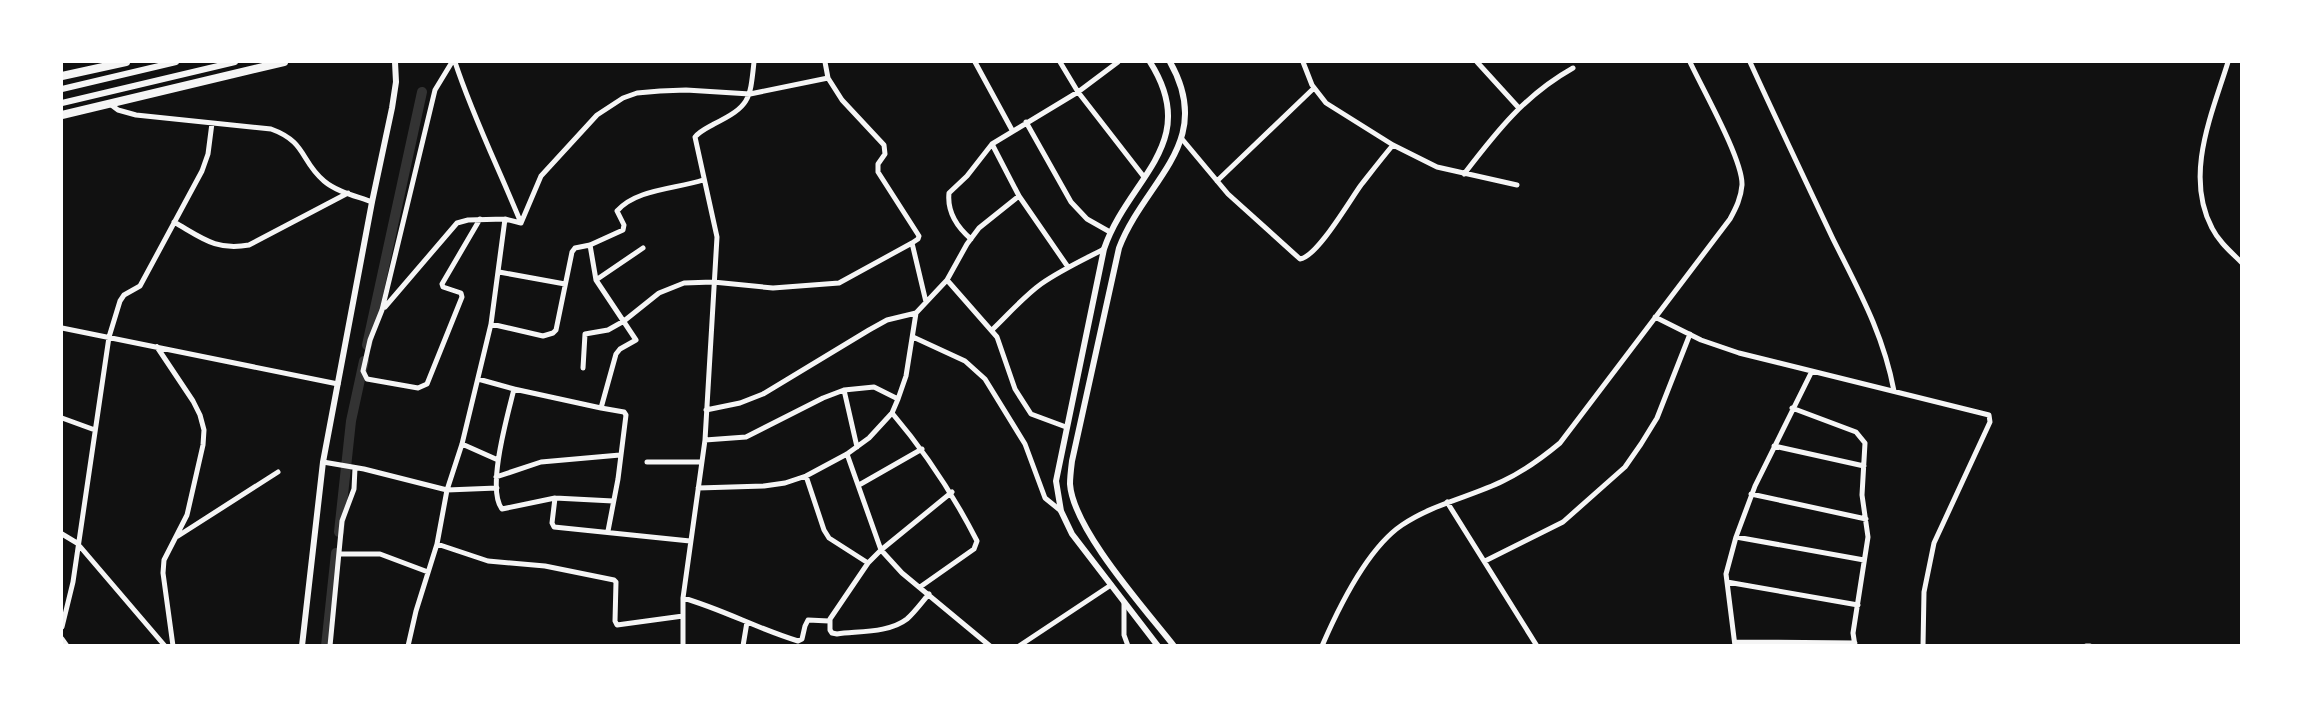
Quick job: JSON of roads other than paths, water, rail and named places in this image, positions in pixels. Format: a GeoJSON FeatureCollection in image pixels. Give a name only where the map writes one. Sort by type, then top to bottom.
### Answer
{"type":"FeatureCollection","features":[{"type":"Feature","properties":{"kind":"highway"},"geometry":{"type":"LineString","coordinates":[[62,76],[126,62]]}},
{"type":"Feature","properties":{"kind":"highway"},"geometry":{"type":"LineString","coordinates":[[62,115],[284,62]]}},
{"type":"Feature","properties":{"kind":"street"},"geometry":{"type":"LineString","coordinates":[[62,89],[176,62]]}},
{"type":"Feature","properties":{"kind":"street"},"geometry":{"type":"LineString","coordinates":[[62,103],[235,62]]}},
{"type":"Feature","properties":{"kind":"street"},"geometry":{"type":"LineString","coordinates":[[302,645],[338,384],[392,108],[396,82],[395,62]]}},
{"type":"Feature","properties":{"kind":"street"},"geometry":{"type":"LineString","coordinates":[[453,62],[520,223]]}},
{"type":"Feature","properties":{"kind":"street"},"geometry":{"type":"LineString","coordinates":[[453,62],[435,90],[382,310],[370,340],[363,371],[367,379],[408,387],[424,386],[462,297],[461,293],[443,287],[442,284],[480,219]]}},
{"type":"Feature","properties":{"kind":"street"},"geometry":{"type":"LineString","coordinates":[[683,645],[683,598],[705,440],[717,237],[695,137],[701,131],[738,110],[750,94],[754,62]]}},
{"type":"Feature","properties":{"kind":"street"},"geometry":{"type":"LineString","coordinates":[[583,368],[585,333],[608,330],[670,287],[684,283],[713,282],[773,288],[839,284],[918,239],[919,236],[878,172],[878,164],[885,154],[884,145],[842,100],[828,78],[825,62]]}},
{"type":"Feature","properties":{"kind":"street"},"geometry":{"type":"LineString","coordinates":[[975,62],[1012,130]]}},
{"type":"Feature","properties":{"kind":"street"},"geometry":{"type":"LineString","coordinates":[[1060,62],[1078,92],[1144,177]]}},
{"type":"Feature","properties":{"kind":"street"},"geometry":{"type":"LineString","coordinates":[[971,239],[955,222],[948,200],[949,193],[967,176],[992,144],[1078,92],[1118,62]]}},
{"type":"Feature","properties":{"kind":"street"},"geometry":{"type":"LineString","coordinates":[[1150,62],[1159,76],[1167,102],[1168,129],[1164,146],[1110,232],[1104,249],[1056,481],[1060,511],[1072,534],[1158,645]]}},
{"type":"Feature","properties":{"kind":"street"},"geometry":{"type":"LineString","coordinates":[[1170,62],[1182,91],[1185,111],[1182,139],[1176,154],[1128,228],[1119,248],[1072,461],[1070,486],[1076,507],[1088,532],[1174,645]]}},
{"type":"Feature","properties":{"kind":"street"},"geometry":{"type":"LineString","coordinates":[[1303,62],[1314,88],[1326,103],[1393,145],[1437,167],[1517,185]]}},
{"type":"Feature","properties":{"kind":"street"},"geometry":{"type":"LineString","coordinates":[[1477,62],[1518,107]]}},
{"type":"Feature","properties":{"kind":"street"},"geometry":{"type":"LineString","coordinates":[[1322,645],[1339,607],[1373,555],[1401,526],[1447,502],[1502,482],[1534,464],[1560,443],[1730,219],[1740,202],[1742,182],[1738,161],[1690,62]]}},
{"type":"Feature","properties":{"kind":"street"},"geometry":{"type":"LineString","coordinates":[[1750,62],[1877,327],[1889,364],[1894,391]]}},
{"type":"Feature","properties":{"kind":"street"},"geometry":{"type":"LineString","coordinates":[[2228,62],[2201,150],[2201,186],[2212,228],[2221,243],[2241,263]]}},
{"type":"Feature","properties":{"kind":"street"},"geometry":{"type":"LineString","coordinates":[[1464,174],[1518,107],[1543,87],[1573,68]]}},
{"type":"Feature","properties":{"kind":"street"},"geometry":{"type":"LineString","coordinates":[[520,223],[541,176],[597,115],[610,105],[637,93],[686,90],[750,94],[828,78]]}},
{"type":"Feature","properties":{"kind":"street"},"geometry":{"type":"LineString","coordinates":[[1217,181],[1314,88]]}},
{"type":"Feature","properties":{"kind":"street"},"geometry":{"type":"LineString","coordinates":[[110,104],[127,113],[282,132],[299,146],[325,182],[372,202]]}},
{"type":"Feature","properties":{"kind":"street"},"geometry":{"type":"LineString","coordinates":[[1026,122],[1079,214],[1110,232]]}},
{"type":"Feature","properties":{"kind":"street"},"geometry":{"type":"LineString","coordinates":[[62,627],[73,582],[77,543],[110,337],[120,301],[124,295],[140,286],[202,171],[208,154],[212,123]]}},
{"type":"Feature","properties":{"kind":"street"},"geometry":{"type":"LineString","coordinates":[[1182,139],[1228,194],[1295,256],[1304,258],[1335,224],[1393,145]]}},
{"type":"Feature","properties":{"kind":"street"},"geometry":{"type":"LineString","coordinates":[[992,144],[1018,196],[1068,267]]}},
{"type":"Feature","properties":{"kind":"street"},"geometry":{"type":"LineString","coordinates":[[1164,146],[1176,154]]}},
{"type":"Feature","properties":{"kind":"street"},"geometry":{"type":"LineString","coordinates":[[491,324],[543,336],[553,333],[556,330],[572,252],[575,248],[590,245],[623,230],[624,225],[617,215],[619,208],[649,192],[686,186],[703,180]]}},
{"type":"Feature","properties":{"kind":"street"},"geometry":{"type":"LineString","coordinates":[[174,222],[212,244],[224,247],[249,245],[348,193]]}},
{"type":"Feature","properties":{"kind":"street"},"geometry":{"type":"LineString","coordinates":[[706,410],[752,400],[869,330],[887,321],[916,313],[947,280],[971,239],[991,216],[1018,196]]}},
{"type":"Feature","properties":{"kind":"street"},"geometry":{"type":"LineString","coordinates":[[382,310],[451,228],[463,220],[506,219],[520,223]]}},
{"type":"Feature","properties":{"kind":"street"},"geometry":{"type":"LineString","coordinates":[[408,645],[437,544],[447,490],[462,444],[491,324],[506,219]]}},
{"type":"Feature","properties":{"kind":"street"},"geometry":{"type":"LineString","coordinates":[[912,243],[926,302]]}},
{"type":"Feature","properties":{"kind":"street"},"geometry":{"type":"LineString","coordinates":[[590,245],[596,280],[636,340],[620,349],[616,354],[601,408]]}},
{"type":"Feature","properties":{"kind":"street"},"geometry":{"type":"LineString","coordinates":[[596,280],[643,248]]}},
{"type":"Feature","properties":{"kind":"street"},"geometry":{"type":"LineString","coordinates":[[992,330],[1027,296],[1068,267],[1104,249]]}},
{"type":"Feature","properties":{"kind":"street"},"geometry":{"type":"LineString","coordinates":[[498,272],[565,284]]}},
{"type":"Feature","properties":{"kind":"street"},"geometry":{"type":"LineString","coordinates":[[947,280],[992,330],[1002,346],[1015,389],[1022,403],[1031,414],[1066,427]]}},
{"type":"Feature","properties":{"kind":"street"},"geometry":{"type":"LineString","coordinates":[[698,488],[764,486],[806,476],[856,447],[883,425],[892,413],[906,376],[916,313]]}},
{"type":"Feature","properties":{"kind":"street"},"geometry":{"type":"LineString","coordinates":[[1655,317],[1690,334],[1739,353],[1987,414],[1990,418],[1976,454],[1934,543],[1924,592],[1923,645]]}},
{"type":"Feature","properties":{"kind":"street"},"geometry":{"type":"LineString","coordinates":[[62,328],[338,384]]}},
{"type":"Feature","properties":{"kind":"street"},"geometry":{"type":"LineString","coordinates":[[1485,561],[1563,522],[1625,466],[1657,418],[1690,334]]}},
{"type":"Feature","properties":{"kind":"street"},"geometry":{"type":"LineString","coordinates":[[913,337],[965,361],[985,379],[1025,444],[1045,498],[1060,511]]}},
{"type":"Feature","properties":{"kind":"street"},"geometry":{"type":"LineString","coordinates":[[157,347],[193,401],[204,430],[188,515],[164,560],[163,573],[173,645]]}},
{"type":"Feature","properties":{"kind":"street"},"geometry":{"type":"LineString","coordinates":[[1792,408],[1856,432],[1865,443],[1862,495],[1868,537],[1853,633],[1855,644],[1735,644],[1726,574],[1736,537],[1751,494],[1792,408],[1812,371]]}},
{"type":"Feature","properties":{"kind":"street"},"geometry":{"type":"LineString","coordinates":[[478,379],[514,389],[624,412],[626,415],[608,531]]}},
{"type":"Feature","properties":{"kind":"street"},"geometry":{"type":"LineString","coordinates":[[705,440],[746,437],[823,398],[844,390],[874,387],[898,399]]}},
{"type":"Feature","properties":{"kind":"street"},"geometry":{"type":"LineString","coordinates":[[514,389],[496,477],[499,505],[502,509],[555,498],[613,501]]}},
{"type":"Feature","properties":{"kind":"street"},"geometry":{"type":"LineString","coordinates":[[844,390],[856,447]]}},
{"type":"Feature","properties":{"kind":"street"},"geometry":{"type":"LineString","coordinates":[[892,413],[922,449],[952,492],[977,541],[976,545],[920,587]]}},
{"type":"Feature","properties":{"kind":"street"},"geometry":{"type":"LineString","coordinates":[[62,418],[95,430]]}},
{"type":"Feature","properties":{"kind":"street"},"geometry":{"type":"LineString","coordinates":[[462,444],[498,460]]}},
{"type":"Feature","properties":{"kind":"street"},"geometry":{"type":"LineString","coordinates":[[1774,446],[1864,466]]}},
{"type":"Feature","properties":{"kind":"street"},"geometry":{"type":"LineString","coordinates":[[859,485],[922,449]]}},
{"type":"Feature","properties":{"kind":"street"},"geometry":{"type":"LineString","coordinates":[[847,454],[881,550],[902,573],[990,645]]}},
{"type":"Feature","properties":{"kind":"street"},"geometry":{"type":"LineString","coordinates":[[496,477],[541,462],[620,455]]}},
{"type":"Feature","properties":{"kind":"street"},"geometry":{"type":"LineString","coordinates":[[647,462],[701,462]]}},
{"type":"Feature","properties":{"kind":"street"},"geometry":{"type":"LineString","coordinates":[[326,463],[447,490],[497,488]]}},
{"type":"Feature","properties":{"kind":"street"},"geometry":{"type":"LineString","coordinates":[[330,645],[342,521],[354,489],[353,468]]}},
{"type":"Feature","properties":{"kind":"street"},"geometry":{"type":"LineString","coordinates":[[177,537],[278,472]]}},
{"type":"Feature","properties":{"kind":"street"},"geometry":{"type":"LineString","coordinates":[[806,476],[824,530],[829,537],[868,564]]}},
{"type":"Feature","properties":{"kind":"street"},"geometry":{"type":"LineString","coordinates":[[929,594],[904,621],[880,630],[832,633],[830,630],[830,621],[868,564],[881,550],[952,492]]}},
{"type":"Feature","properties":{"kind":"street"},"geometry":{"type":"LineString","coordinates":[[1751,494],[1866,519]]}},
{"type":"Feature","properties":{"kind":"street"},"geometry":{"type":"LineString","coordinates":[[555,498],[552,523],[554,527],[690,541]]}},
{"type":"Feature","properties":{"kind":"street"},"geometry":{"type":"LineString","coordinates":[[1447,502],[1537,645]]}},
{"type":"Feature","properties":{"kind":"street"},"geometry":{"type":"LineString","coordinates":[[62,534],[77,543],[165,645]]}},
{"type":"Feature","properties":{"kind":"street"},"geometry":{"type":"LineString","coordinates":[[1736,537],[1864,560]]}},
{"type":"Feature","properties":{"kind":"street"},"geometry":{"type":"LineString","coordinates":[[437,544],[488,561],[545,566],[614,580],[616,582],[615,621],[617,625],[683,616]]}},
{"type":"Feature","properties":{"kind":"street"},"geometry":{"type":"LineString","coordinates":[[340,554],[380,554],[428,572]]}},
{"type":"Feature","properties":{"kind":"street"},"geometry":{"type":"LineString","coordinates":[[1020,645],[1121,577]]}},
{"type":"Feature","properties":{"kind":"street"},"geometry":{"type":"LineString","coordinates":[[1727,582],[1858,604]]}},
{"type":"Feature","properties":{"kind":"street"},"geometry":{"type":"LineString","coordinates":[[683,598],[708,605],[770,633],[798,641],[802,639],[808,620],[830,621]]}},
{"type":"Feature","properties":{"kind":"street"},"geometry":{"type":"LineString","coordinates":[[1124,602],[1124,635],[1128,645]]}},
{"type":"Feature","properties":{"kind":"street"},"geometry":{"type":"LineString","coordinates":[[743,645],[747,622]]}},
{"type":"Feature","properties":{"kind":"street"},"geometry":{"type":"LineString","coordinates":[[62,639],[67,645]]}},
{"type":"Feature","properties":{"kind":"waterway"},"geometry":{"type":"LineString","coordinates":[[367,345],[422,92]]}},
{"type":"Feature","properties":{"kind":"waterway"},"geometry":{"type":"LineString","coordinates":[[339,532],[351,421],[364,361]]}},
{"type":"Feature","properties":{"kind":"waterway"},"geometry":{"type":"LineString","coordinates":[[326,646],[336,553]]}}]}
